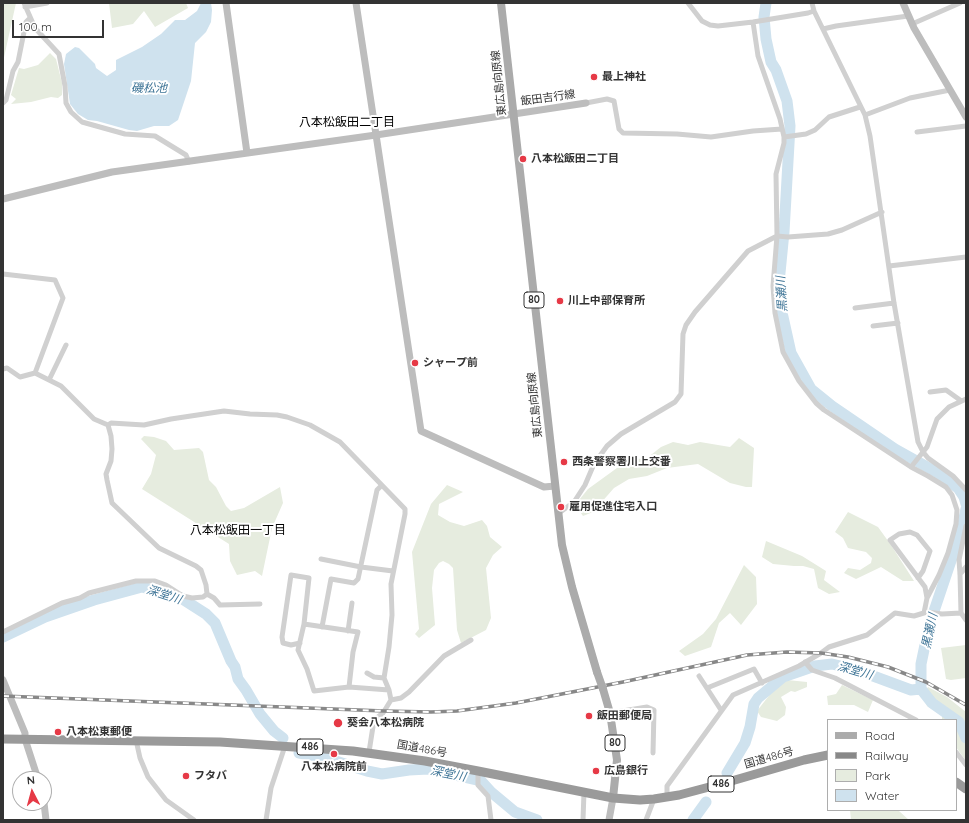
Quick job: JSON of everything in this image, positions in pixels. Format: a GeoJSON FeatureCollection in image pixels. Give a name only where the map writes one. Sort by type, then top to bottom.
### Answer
{"type":"FeatureCollection","features":[{"type":"Feature","properties":{"kind":"highway","name":"国道486号"},"geometry":{"type":"LineString","coordinates":[[3,739],[220,742],[369,752],[478,776],[584,792],[613,798],[640,800],[667,797],[827,755]]}},
{"type":"Feature","properties":{"kind":"highway"},"geometry":{"type":"LineString","coordinates":[[957,783],[966,789]]}},
{"type":"Feature","properties":{"kind":"main road","name":"東広島向原線"},"geometry":{"type":"LineString","coordinates":[[501,3],[562,545],[570,580],[610,713],[617,760],[613,798]]}},
{"type":"Feature","properties":{"kind":"street"},"geometry":{"type":"LineString","coordinates":[[48,3],[25,5],[35,28],[59,54],[65,86],[66,103],[71,112],[82,122],[125,134],[155,136],[186,155],[188,162]]}},
{"type":"Feature","properties":{"kind":"street"},"geometry":{"type":"LineString","coordinates":[[226,3],[247,153]]}},
{"type":"Feature","properties":{"kind":"street"},"geometry":{"type":"LineString","coordinates":[[356,3],[421,431],[544,487],[555,486]]}},
{"type":"Feature","properties":{"kind":"street"},"geometry":{"type":"LineString","coordinates":[[688,3],[702,21],[710,25],[718,26],[754,22],[814,11]]}},
{"type":"Feature","properties":{"kind":"street"},"geometry":{"type":"LineString","coordinates":[[812,3],[814,11],[865,115],[870,136],[890,266],[894,303],[918,442],[922,454],[953,476],[966,490]]}},
{"type":"Feature","properties":{"kind":"street"},"geometry":{"type":"LineString","coordinates":[[903,3],[912,24],[966,116]]}},
{"type":"Feature","properties":{"kind":"street"},"geometry":{"type":"LineString","coordinates":[[912,24],[960,3]]}},
{"type":"Feature","properties":{"kind":"street"},"geometry":{"type":"LineString","coordinates":[[823,29],[908,16]]}},
{"type":"Feature","properties":{"kind":"street"},"geometry":{"type":"LineString","coordinates":[[3,104],[6,100],[13,71],[18,62],[26,22],[30,18]]}},
{"type":"Feature","properties":{"kind":"street"},"geometry":{"type":"LineString","coordinates":[[754,22],[758,56],[780,119],[784,137],[776,174],[777,236],[773,286],[775,313],[783,352],[799,381],[816,403],[824,410],[946,487],[952,496],[957,510],[956,524],[948,553],[927,598]]}},
{"type":"Feature","properties":{"kind":"street"},"geometry":{"type":"LineString","coordinates":[[865,115],[910,98],[950,90]]}},
{"type":"Feature","properties":{"kind":"street"},"geometry":{"type":"LineString","coordinates":[[586,103],[607,99],[614,101],[619,129],[623,133],[677,134],[711,137],[782,128]]}},
{"type":"Feature","properties":{"kind":"street","name":"飯田吉行線"},"geometry":{"type":"LineString","coordinates":[[3,199],[112,172],[376,135],[586,103]]}},
{"type":"Feature","properties":{"kind":"street"},"geometry":{"type":"LineString","coordinates":[[784,137],[797,136],[815,130],[829,117],[860,107]]}},
{"type":"Feature","properties":{"kind":"street"},"geometry":{"type":"LineString","coordinates":[[916,132],[966,126]]}},
{"type":"Feature","properties":{"kind":"street"},"geometry":{"type":"LineString","coordinates":[[559,513],[574,502],[585,485],[594,464],[607,446],[621,434],[675,402],[681,394],[683,334],[686,325],[748,251],[777,236],[788,237],[828,234],[842,230],[882,212]]}},
{"type":"Feature","properties":{"kind":"street"},"geometry":{"type":"LineString","coordinates":[[890,266],[966,257]]}},
{"type":"Feature","properties":{"kind":"street"},"geometry":{"type":"LineString","coordinates":[[3,274],[55,280],[63,298],[35,373]]}},
{"type":"Feature","properties":{"kind":"street"},"geometry":{"type":"LineString","coordinates":[[855,308],[894,303]]}},
{"type":"Feature","properties":{"kind":"street"},"geometry":{"type":"LineString","coordinates":[[873,326],[898,323]]}},
{"type":"Feature","properties":{"kind":"street"},"geometry":{"type":"LineString","coordinates":[[49,380],[66,345]]}},
{"type":"Feature","properties":{"kind":"street"},"geometry":{"type":"LineString","coordinates":[[3,369],[7,368],[20,377],[35,373],[61,386],[94,419],[108,425],[111,423],[144,425],[171,419],[224,411],[287,417],[315,427],[340,442],[372,474],[381,486],[405,509],[391,584],[392,616],[384,678],[391,700]]}},
{"type":"Feature","properties":{"kind":"street"},"geometry":{"type":"LineString","coordinates":[[930,392],[946,390],[960,400]]}},
{"type":"Feature","properties":{"kind":"street"},"geometry":{"type":"LineString","coordinates":[[912,465],[927,448],[937,420],[949,407],[966,398]]}},
{"type":"Feature","properties":{"kind":"street"},"geometry":{"type":"LineString","coordinates":[[108,425],[112,436],[112,449],[111,461],[106,474],[108,491],[112,503],[158,548],[196,566],[201,570],[206,585],[207,594]]}},
{"type":"Feature","properties":{"kind":"street"},"geometry":{"type":"LineString","coordinates":[[322,627],[331,579],[354,583],[358,579],[377,490],[381,486]]}},
{"type":"Feature","properties":{"kind":"street"},"geometry":{"type":"LineString","coordinates":[[966,526],[959,560],[961,613],[966,620]]}},
{"type":"Feature","properties":{"kind":"street"},"geometry":{"type":"LineString","coordinates":[[918,578],[923,571],[930,550],[917,536],[910,532],[899,534],[890,540],[918,578],[925,587],[927,598],[926,613]]}},
{"type":"Feature","properties":{"kind":"street"},"geometry":{"type":"LineString","coordinates":[[321,559],[361,567],[393,571]]}},
{"type":"Feature","properties":{"kind":"street"},"geometry":{"type":"LineString","coordinates":[[960,574],[966,567]]}},
{"type":"Feature","properties":{"kind":"street"},"geometry":{"type":"LineString","coordinates":[[300,643],[283,643],[282,638],[291,575],[309,578],[304,624],[300,643],[298,650],[307,669],[314,692],[349,686],[389,690]]}},
{"type":"Feature","properties":{"kind":"street"},"geometry":{"type":"LineString","coordinates":[[3,632],[62,602],[80,598],[89,593],[136,581],[155,581],[166,585],[183,596],[192,598],[203,597],[207,594]]}},
{"type":"Feature","properties":{"kind":"street"},"geometry":{"type":"LineString","coordinates":[[207,594],[214,598],[220,605],[260,604]]}},
{"type":"Feature","properties":{"kind":"street"},"geometry":{"type":"LineString","coordinates":[[348,631],[352,603]]}},
{"type":"Feature","properties":{"kind":"street"},"geometry":{"type":"LineString","coordinates":[[667,797],[667,786],[720,710],[733,695],[806,664],[829,647],[867,635],[895,613],[914,616],[939,612],[942,614],[961,613]]}},
{"type":"Feature","properties":{"kind":"street"},"geometry":{"type":"LineString","coordinates":[[304,624],[358,632],[353,652],[349,686]]}},
{"type":"Feature","properties":{"kind":"street"},"geometry":{"type":"LineString","coordinates":[[369,752],[374,720],[382,713],[391,700],[401,698],[409,692],[444,656],[471,640]]}},
{"type":"Feature","properties":{"kind":"street"},"geometry":{"type":"LineString","coordinates":[[806,664],[812,670],[835,678],[914,719]]}},
{"type":"Feature","properties":{"kind":"street"},"geometry":{"type":"LineString","coordinates":[[707,688],[754,670],[762,682]]}},
{"type":"Feature","properties":{"kind":"street"},"geometry":{"type":"LineString","coordinates":[[367,673],[374,677],[384,678]]}},
{"type":"Feature","properties":{"kind":"street"},"geometry":{"type":"LineString","coordinates":[[699,676],[720,710]]}},
{"type":"Feature","properties":{"kind":"street"},"geometry":{"type":"LineString","coordinates":[[3,680],[25,734],[25,739],[35,771]]}},
{"type":"Feature","properties":{"kind":"street"},"geometry":{"type":"LineString","coordinates":[[610,713],[647,707],[654,710],[653,753]]}},
{"type":"Feature","properties":{"kind":"street"},"geometry":{"type":"LineString","coordinates":[[136,740],[140,758],[148,777],[166,800],[194,820]]}},
{"type":"Feature","properties":{"kind":"street"},"geometry":{"type":"LineString","coordinates":[[266,820],[271,788],[285,746]]}},
{"type":"Feature","properties":{"kind":"street"},"geometry":{"type":"LineString","coordinates":[[957,753],[966,765]]}},
{"type":"Feature","properties":{"kind":"street"},"geometry":{"type":"LineString","coordinates":[[478,776],[478,785],[488,796],[491,820]]}},
{"type":"Feature","properties":{"kind":"street"},"geometry":{"type":"LineString","coordinates":[[583,820],[584,792]]}},
{"type":"Feature","properties":{"kind":"street"},"geometry":{"type":"LineString","coordinates":[[610,820],[613,798]]}},
{"type":"Feature","properties":{"kind":"street"},"geometry":{"type":"LineString","coordinates":[[646,820],[654,799]]}},
{"type":"Feature","properties":{"kind":"green space"},"geometry":{"type":"Polygon","coordinates":[[[3,3],[16,3],[3,62],[3,3]]]}},
{"type":"Feature","properties":{"kind":"green space"},"geometry":{"type":"Polygon","coordinates":[[[109,3],[186,3],[188,8],[155,27],[144,11],[133,24],[112,28],[109,3]]]}},
{"type":"Feature","properties":{"kind":"green space"},"geometry":{"type":"Polygon","coordinates":[[[50,53],[56,59],[62,83],[62,95],[58,98],[51,97],[31,102],[11,104],[16,99],[11,95],[19,68],[24,69],[38,65],[50,53]]]}},
{"type":"Feature","properties":{"kind":"green space"},"geometry":{"type":"Polygon","coordinates":[[[144,436],[154,437],[166,441],[174,450],[199,448],[203,452],[209,480],[216,487],[226,506],[231,511],[244,508],[280,487],[283,503],[272,528],[262,576],[255,571],[237,575],[230,561],[229,544],[142,489],[151,474],[156,455],[141,439],[144,436]]]}},
{"type":"Feature","properties":{"kind":"green space"},"geometry":{"type":"Polygon","coordinates":[[[739,438],[754,448],[752,487],[730,483],[698,464],[667,468],[647,476],[629,479],[614,488],[593,512],[583,516],[575,505],[588,489],[628,460],[647,458],[661,447],[673,442],[688,445],[700,442],[730,447],[739,438]]]}},
{"type":"Feature","properties":{"kind":"green space"},"geometry":{"type":"Polygon","coordinates":[[[447,485],[463,492],[439,504],[438,515],[450,522],[464,526],[482,520],[487,526],[490,537],[502,547],[493,555],[486,568],[491,618],[486,630],[461,643],[457,630],[453,568],[443,561],[439,563],[434,570],[432,588],[435,625],[419,638],[415,634],[419,629],[412,552],[431,504],[447,485]]]}},
{"type":"Feature","properties":{"kind":"green space"},"geometry":{"type":"Polygon","coordinates":[[[848,512],[878,527],[914,581],[903,581],[881,567],[856,579],[844,573],[848,568],[860,570],[871,563],[872,558],[866,552],[848,548],[843,538],[835,532],[848,512]]]}},
{"type":"Feature","properties":{"kind":"green space"},"geometry":{"type":"Polygon","coordinates":[[[766,541],[802,556],[826,571],[824,580],[840,592],[829,594],[818,588],[814,569],[803,566],[773,564],[762,557],[766,541]]]}},
{"type":"Feature","properties":{"kind":"green space"},"geometry":{"type":"Polygon","coordinates":[[[744,565],[756,577],[757,604],[741,625],[730,613],[719,623],[711,647],[685,656],[679,651],[703,634],[716,619],[744,565]]]}},
{"type":"Feature","properties":{"kind":"green space"},"geometry":{"type":"Polygon","coordinates":[[[966,645],[966,678],[951,680],[946,679],[941,648],[966,645]]]}},
{"type":"Feature","properties":{"kind":"green space"},"geometry":{"type":"Polygon","coordinates":[[[787,680],[807,682],[807,687],[795,692],[791,691],[781,697],[786,707],[785,715],[777,721],[761,717],[757,711],[778,684],[787,680]]]}},
{"type":"Feature","properties":{"kind":"green space"},"geometry":{"type":"Polygon","coordinates":[[[842,685],[873,700],[868,712],[854,705],[828,705],[827,696],[836,694],[842,685]]]}},
{"type":"Feature","properties":{"kind":"green space"},"geometry":{"type":"Polygon","coordinates":[[[928,687],[947,697],[966,712],[966,761],[957,748],[957,719],[942,719],[942,714],[927,706],[923,693],[928,687]]]}},
{"type":"Feature","properties":{"kind":"green space"},"geometry":{"type":"Polygon","coordinates":[[[850,811],[899,811],[909,820],[851,820],[850,811]]]}},
{"type":"Feature","properties":{"kind":"water","name":"磯松池"},"geometry":{"type":"Polygon","coordinates":[[[201,3],[211,3],[211,22],[206,32],[195,43],[191,81],[178,120],[169,126],[154,126],[137,131],[88,120],[78,114],[70,104],[64,64],[66,54],[75,47],[79,48],[95,64],[96,68],[107,76],[116,70],[116,60],[142,47],[161,34],[175,20],[185,20],[197,11],[201,3]]]}},
{"type":"Feature","properties":{"kind":"waterway","name":"黒瀬川"},"geometry":{"type":"LineString","coordinates":[[766,3],[764,17],[766,39],[771,62],[776,70],[787,101],[790,126],[784,232],[779,283],[781,308],[791,353],[811,389],[832,406],[895,449],[938,473],[958,488],[964,497],[966,504]]}},
{"type":"Feature","properties":{"kind":"waterway","name":"黒瀬川"},"geometry":{"type":"LineString","coordinates":[[955,719],[932,703],[921,689],[921,664],[929,626],[962,528],[966,509]]}},
{"type":"Feature","properties":{"kind":"waterway","name":"深堂川"},"geometry":{"type":"LineString","coordinates":[[3,637],[45,617],[94,600],[142,587],[181,598],[206,614],[215,623],[235,667],[238,679],[260,714],[274,731],[283,738]]}},
{"type":"Feature","properties":{"kind":"waterway","name":"深堂川"},"geometry":{"type":"LineString","coordinates":[[727,773],[745,743],[750,727],[754,704],[758,698],[783,677],[815,666],[832,664],[857,670],[911,690],[921,689]]}},
{"type":"Feature","properties":{"kind":"waterway","name":"黒瀬川"},"geometry":{"type":"LineString","coordinates":[[957,721],[966,738]]}},
{"type":"Feature","properties":{"kind":"waterway","name":"深堂川"},"geometry":{"type":"LineString","coordinates":[[299,753],[323,757],[367,771],[382,774],[428,769],[481,781],[491,792],[515,812],[537,820]]}},
{"type":"Feature","properties":{"kind":"waterway","name":"深堂川"},"geometry":{"type":"LineString","coordinates":[[693,820],[706,802]]}},
{"type":"Feature","properties":{"kind":"railway"},"geometry":{"type":"LineString","coordinates":[[3,696],[384,711],[457,711],[516,703],[623,682],[747,655],[787,652],[821,653],[848,657],[888,667],[926,682],[966,705]]}},
{"type":"Feature","properties":{"kind":"place","name":"最上神社"},"geometry":{"type":"Point","coordinates":[594,77]}},
{"type":"Feature","properties":{"kind":"place","name":"八本松飯田二丁目"},"geometry":{"type":"Point","coordinates":[523,159]}},
{"type":"Feature","properties":{"kind":"place","name":"川上中部保育所"},"geometry":{"type":"Point","coordinates":[560,301]}},
{"type":"Feature","properties":{"kind":"place","name":"シャープ前"},"geometry":{"type":"Point","coordinates":[415,363]}},
{"type":"Feature","properties":{"kind":"place","name":"西条警察署川上交番"},"geometry":{"type":"Point","coordinates":[564,462]}},
{"type":"Feature","properties":{"kind":"place","name":"雇用促進住宅入口"},"geometry":{"type":"Point","coordinates":[561,507]}},
{"type":"Feature","properties":{"kind":"place","name":"飯田郵便局"},"geometry":{"type":"Point","coordinates":[589,716]}},
{"type":"Feature","properties":{"kind":"place","name":"葵会八本松病院"},"geometry":{"type":"Point","coordinates":[338,723]}},
{"type":"Feature","properties":{"kind":"place","name":"八本松東郵便"},"geometry":{"type":"Point","coordinates":[58,732]}},
{"type":"Feature","properties":{"kind":"place","name":"八本松病院前"},"geometry":{"type":"Point","coordinates":[334,754]}},
{"type":"Feature","properties":{"kind":"place","name":"広島銀行"},"geometry":{"type":"Point","coordinates":[596,771]}},
{"type":"Feature","properties":{"kind":"place","name":"フタバ"},"geometry":{"type":"Point","coordinates":[186,776]}},
{"type":"Feature","properties":{"kind":"district","name":"八本松飯田二丁目"},"geometry":{"type":"Point","coordinates":[347,122]}},
{"type":"Feature","properties":{"kind":"district","name":"八本松飯田一丁目"},"geometry":{"type":"Point","coordinates":[238,530]}}]}
